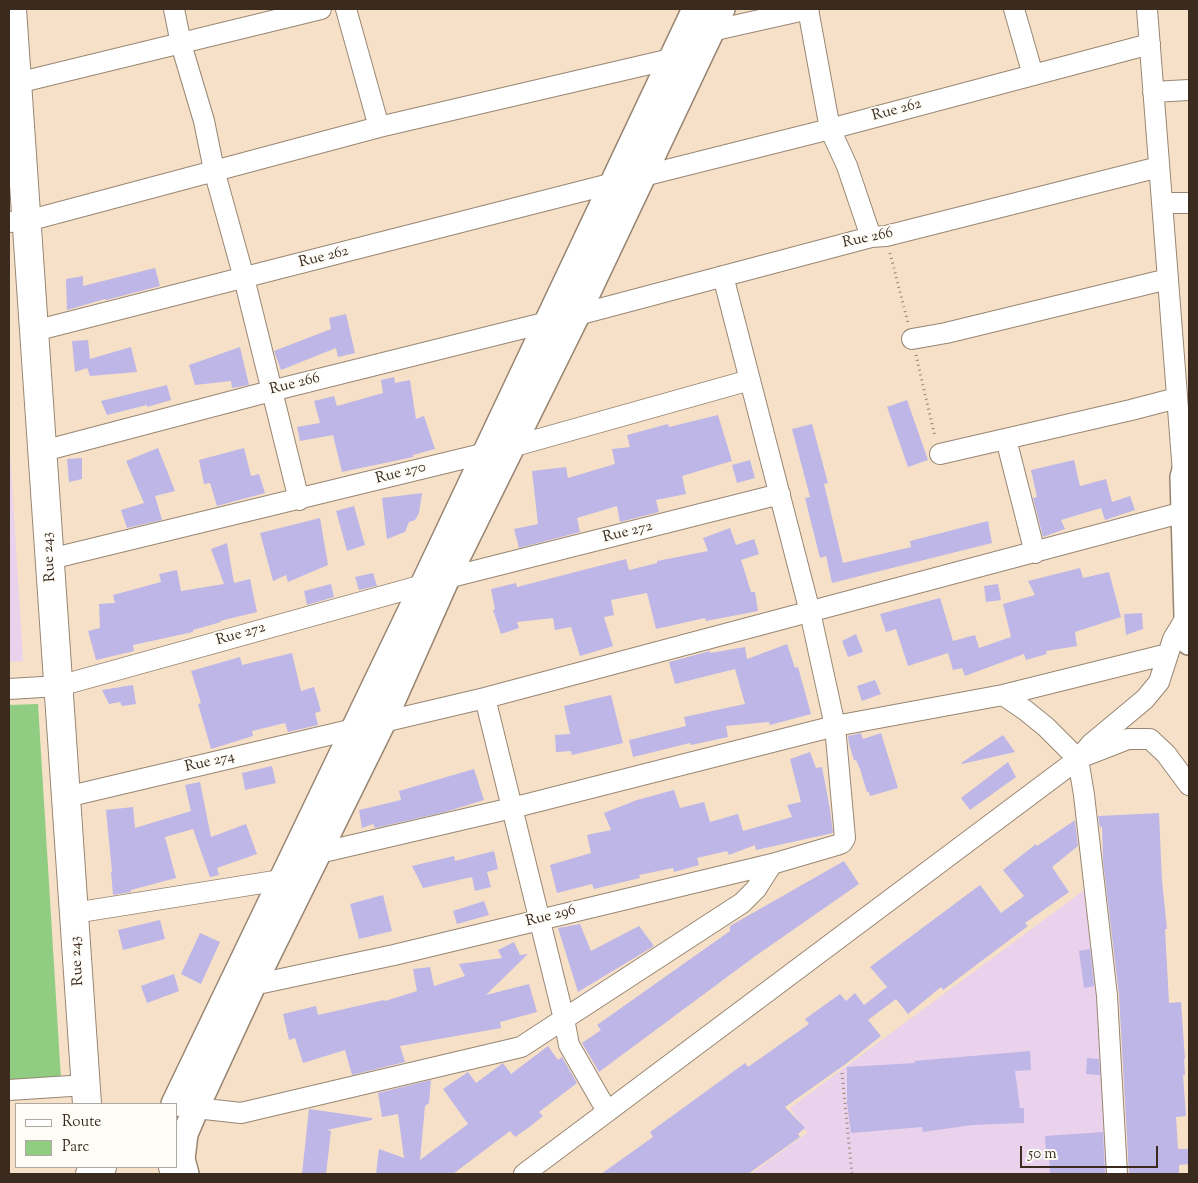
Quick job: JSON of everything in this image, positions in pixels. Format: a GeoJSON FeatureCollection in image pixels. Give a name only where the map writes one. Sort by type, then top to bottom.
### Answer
{"type":"FeatureCollection","features":[{"type":"Feature","properties":{"kind":"main road","name":"Rue 243"},"geometry":{"type":"LineString","coordinates":[[12,9],[18,83],[18,222],[34,331],[87,1094]]}},
{"type":"Feature","properties":{"kind":"street"},"geometry":{"type":"LineString","coordinates":[[174,9],[181,44],[204,121],[214,170],[244,278],[299,500]]}},
{"type":"Feature","properties":{"kind":"street"},"geometry":{"type":"LineString","coordinates":[[18,83],[321,9]]}},
{"type":"Feature","properties":{"kind":"street"},"geometry":{"type":"LineString","coordinates":[[346,9],[379,127]]}},
{"type":"Feature","properties":{"kind":"street"},"geometry":{"type":"LineString","coordinates":[[182,1105],[253,985],[308,850],[354,729],[695,9]]}},
{"type":"Feature","properties":{"kind":"street"},"geometry":{"type":"LineString","coordinates":[[185,1174],[182,1159],[185,1134],[182,1105],[281,880],[308,850],[382,722],[447,578],[577,315],[722,9]]}},
{"type":"Feature","properties":{"kind":"street"},"geometry":{"type":"LineString","coordinates":[[711,31],[808,9],[830,129],[848,166],[871,237]]}},
{"type":"Feature","properties":{"kind":"street"},"geometry":{"type":"LineString","coordinates":[[1014,9],[1033,75]]}},
{"type":"Feature","properties":{"kind":"street"},"geometry":{"type":"LineString","coordinates":[[524,1174],[1078,759],[1091,744],[1145,699],[1159,682],[1179,648],[1187,616],[1187,553],[1184,512],[1186,466],[1177,398],[1147,9]]}},
{"type":"Feature","properties":{"kind":"street","name":"Rue 262"},"geometry":{"type":"LineString","coordinates":[[643,176],[830,129],[1150,44]]}},
{"type":"Feature","properties":{"kind":"street"},"geometry":{"type":"LineString","coordinates":[[18,222],[379,127],[671,59]]}},
{"type":"Feature","properties":{"kind":"street"},"geometry":{"type":"LineString","coordinates":[[1153,92],[1189,90]]}},
{"type":"Feature","properties":{"kind":"street","name":"Rue 266"},"geometry":{"type":"LineString","coordinates":[[577,315],[871,237],[886,236],[1159,167]]}},
{"type":"Feature","properties":{"kind":"street","name":"Rue 262"},"geometry":{"type":"LineString","coordinates":[[34,331],[614,183]]}},
{"type":"Feature","properties":{"kind":"street"},"geometry":{"type":"LineString","coordinates":[[1162,203],[1189,203]]}},
{"type":"Feature","properties":{"kind":"street"},"geometry":{"type":"LineString","coordinates":[[723,276],[810,612],[835,726]]}},
{"type":"Feature","properties":{"kind":"street"},"geometry":{"type":"LineString","coordinates":[[912,339],[946,333],[1168,280]]}},
{"type":"Feature","properties":{"kind":"street","name":"Rue 266"},"geometry":{"type":"LineString","coordinates":[[43,451],[271,391],[548,322]]}},
{"type":"Feature","properties":{"kind":"street","name":"Rue 270"},"geometry":{"type":"LineString","coordinates":[[50,560],[511,447],[750,380]]}},
{"type":"Feature","properties":{"kind":"street"},"geometry":{"type":"LineString","coordinates":[[940,454],[1177,398]]}},
{"type":"Feature","properties":{"kind":"street"},"geometry":{"type":"LineString","coordinates":[[1006,439],[1035,553]]}},
{"type":"Feature","properties":{"kind":"street","name":"Rue 272"},"geometry":{"type":"LineString","coordinates":[[447,578],[780,494]]}},
{"type":"Feature","properties":{"kind":"street"},"geometry":{"type":"LineString","coordinates":[[382,722],[486,698],[1184,512]]}},
{"type":"Feature","properties":{"kind":"street","name":"Rue 272"},"geometry":{"type":"LineString","coordinates":[[9,689],[59,686],[423,585]]}},
{"type":"Feature","properties":{"kind":"street"},"geometry":{"type":"LineString","coordinates":[[308,850],[512,808],[835,726],[1003,695],[1179,648]]}},
{"type":"Feature","properties":{"kind":"street"},"geometry":{"type":"LineString","coordinates":[[1003,695],[1046,727],[1078,759],[1084,795],[1107,996],[1117,1174]]}},
{"type":"Feature","properties":{"kind":"street"},"geometry":{"type":"LineString","coordinates":[[486,698],[569,1045],[607,1111]]}},
{"type":"Feature","properties":{"kind":"street","name":"Rue 296"},"geometry":{"type":"LineString","coordinates":[[253,985],[394,955],[540,920],[772,864],[842,843],[846,838],[835,726]]}},
{"type":"Feature","properties":{"kind":"street","name":"Rue 274"},"geometry":{"type":"LineString","coordinates":[[66,797],[354,729]]}},
{"type":"Feature","properties":{"kind":"street"},"geometry":{"type":"LineString","coordinates":[[1078,759],[1128,739],[1150,739],[1166,754],[1189,785]]}},
{"type":"Feature","properties":{"kind":"street"},"geometry":{"type":"LineString","coordinates":[[182,1105],[242,1113],[521,1048],[742,902],[756,889],[772,864]]}},
{"type":"Feature","properties":{"kind":"street"},"geometry":{"type":"LineString","coordinates":[[74,913],[281,880]]}},
{"type":"Feature","properties":{"kind":"street"},"geometry":{"type":"LineString","coordinates":[[9,1090],[87,1094]]}},
{"type":"Feature","properties":{"kind":"path"},"geometry":{"type":"LineString","coordinates":[[842,1073],[852,1174]]}},
{"type":"Feature","properties":{"kind":"shaded area"},"geometry":{"type":"Polygon","coordinates":[[[9,434],[23,661],[9,662],[9,434]]]}},
{"type":"Feature","properties":{"kind":"shaded area"},"geometry":{"type":"Polygon","coordinates":[[[1095,882],[1108,1174],[751,1174],[807,1133],[790,1108],[1095,882]]]}},
{"type":"Feature","properties":{"kind":"green space"},"geometry":{"type":"Polygon","coordinates":[[[38,704],[61,1079],[9,1082],[9,705],[38,704]]]}},
{"type":"Feature","properties":{"kind":"building"},"geometry":{"type":"Polygon","coordinates":[[[155,268],[160,286],[67,310],[66,279],[83,276],[83,286],[155,268]]]}},
{"type":"Feature","properties":{"kind":"building"},"geometry":{"type":"Polygon","coordinates":[[[346,314],[355,353],[338,357],[336,348],[281,370],[274,351],[331,329],[329,318],[346,314]]]}},
{"type":"Feature","properties":{"kind":"building"},"geometry":{"type":"Polygon","coordinates":[[[88,340],[90,359],[131,347],[137,372],[90,376],[87,368],[75,372],[72,341],[88,340]]]}},
{"type":"Feature","properties":{"kind":"building"},"geometry":{"type":"Polygon","coordinates":[[[240,347],[249,385],[232,388],[231,381],[195,385],[189,365],[240,347]]]}},
{"type":"Feature","properties":{"kind":"building"},"geometry":{"type":"Polygon","coordinates":[[[394,377],[395,383],[410,380],[416,419],[424,416],[435,449],[413,455],[413,457],[342,472],[333,435],[300,441],[297,427],[320,423],[314,401],[334,396],[337,406],[383,393],[381,380],[394,377]]]}},
{"type":"Feature","properties":{"kind":"building"},"geometry":{"type":"Polygon","coordinates":[[[167,385],[171,400],[147,407],[147,405],[107,415],[101,401],[167,385]]]}},
{"type":"Feature","properties":{"kind":"building"},"geometry":{"type":"Polygon","coordinates":[[[907,400],[928,460],[908,467],[887,407],[907,400]]]}},
{"type":"Feature","properties":{"kind":"building"},"geometry":{"type":"Polygon","coordinates":[[[718,415],[732,461],[682,476],[686,494],[656,500],[659,512],[620,522],[617,506],[577,518],[580,532],[519,548],[514,529],[538,524],[532,471],[566,467],[568,478],[615,464],[612,449],[630,447],[627,435],[668,424],[669,427],[718,415]]]}},
{"type":"Feature","properties":{"kind":"building"},"geometry":{"type":"Polygon","coordinates":[[[812,424],[828,483],[824,484],[843,563],[911,547],[910,541],[988,521],[992,543],[832,583],[826,556],[820,558],[805,498],[810,497],[792,429],[812,424]]]}},
{"type":"Feature","properties":{"kind":"building"},"geometry":{"type":"Polygon","coordinates":[[[158,448],[175,491],[155,496],[162,520],[127,528],[121,510],[144,503],[126,461],[158,448]]]}},
{"type":"Feature","properties":{"kind":"building"},"geometry":{"type":"Polygon","coordinates":[[[244,448],[251,476],[259,474],[265,493],[217,506],[210,483],[204,484],[199,460],[244,448]]]}},
{"type":"Feature","properties":{"kind":"building"},"geometry":{"type":"Polygon","coordinates":[[[82,458],[82,479],[69,482],[67,459],[82,458]]]}},
{"type":"Feature","properties":{"kind":"building"},"geometry":{"type":"Polygon","coordinates":[[[750,460],[755,478],[737,483],[732,465],[750,460]]]}},
{"type":"Feature","properties":{"kind":"building"},"geometry":{"type":"Polygon","coordinates":[[[1074,460],[1080,486],[1106,479],[1112,502],[1130,496],[1135,510],[1105,520],[1101,508],[1061,520],[1065,529],[1043,537],[1033,498],[1037,497],[1031,470],[1074,460]]]}},
{"type":"Feature","properties":{"kind":"building"},"geometry":{"type":"Polygon","coordinates":[[[422,493],[419,513],[415,520],[409,522],[405,532],[387,539],[382,498],[422,493]]]}},
{"type":"Feature","properties":{"kind":"building"},"geometry":{"type":"Polygon","coordinates":[[[354,506],[365,545],[347,551],[336,511],[354,506]]]}},
{"type":"Feature","properties":{"kind":"building"},"geometry":{"type":"Polygon","coordinates":[[[320,518],[328,565],[288,582],[286,575],[273,581],[260,533],[320,518]]]}},
{"type":"Feature","properties":{"kind":"building"},"geometry":{"type":"Polygon","coordinates":[[[730,528],[736,545],[754,539],[759,554],[741,560],[751,592],[755,592],[758,611],[706,621],[705,618],[656,629],[647,593],[611,600],[614,615],[604,617],[613,646],[580,656],[571,627],[555,630],[553,618],[517,622],[519,628],[501,634],[493,610],[495,609],[491,589],[516,583],[517,587],[626,559],[629,570],[657,563],[657,561],[708,551],[703,538],[730,528]]]}},
{"type":"Feature","properties":{"kind":"building"},"geometry":{"type":"Polygon","coordinates":[[[227,543],[234,583],[250,579],[257,612],[220,621],[193,630],[193,632],[133,645],[134,651],[96,660],[88,631],[100,628],[99,604],[115,603],[113,595],[161,582],[159,574],[177,570],[181,591],[224,584],[211,549],[227,543]]]}},
{"type":"Feature","properties":{"kind":"building"},"geometry":{"type":"Polygon","coordinates":[[[1080,568],[1083,578],[1109,572],[1121,617],[1075,632],[1077,646],[1046,651],[1047,654],[1026,660],[1024,654],[965,676],[962,668],[953,670],[948,653],[908,666],[896,629],[886,632],[880,614],[940,598],[953,641],[975,635],[979,648],[1011,637],[1003,604],[1035,595],[1028,581],[1080,568]]]}},
{"type":"Feature","properties":{"kind":"building"},"geometry":{"type":"Polygon","coordinates":[[[373,573],[377,586],[359,590],[355,577],[373,573]]]}},
{"type":"Feature","properties":{"kind":"building"},"geometry":{"type":"Polygon","coordinates":[[[331,584],[334,597],[307,605],[304,591],[331,584]]]}},
{"type":"Feature","properties":{"kind":"building"},"geometry":{"type":"Polygon","coordinates":[[[998,584],[1001,600],[986,602],[984,586],[998,584]]]}},
{"type":"Feature","properties":{"kind":"building"},"geometry":{"type":"Polygon","coordinates":[[[1142,613],[1143,629],[1126,635],[1124,614],[1142,613]]]}},
{"type":"Feature","properties":{"kind":"building"},"geometry":{"type":"Polygon","coordinates":[[[856,634],[863,652],[848,657],[842,641],[856,634]]]}},
{"type":"Feature","properties":{"kind":"building"},"geometry":{"type":"Polygon","coordinates":[[[787,644],[795,668],[798,667],[811,714],[770,725],[769,722],[726,726],[728,737],[691,745],[690,743],[633,757],[629,740],[686,726],[684,717],[745,704],[735,669],[675,684],[669,662],[710,651],[710,653],[745,647],[747,659],[787,644]]]}},
{"type":"Feature","properties":{"kind":"building"},"geometry":{"type":"Polygon","coordinates":[[[292,653],[301,691],[314,687],[321,711],[315,713],[318,725],[288,732],[285,723],[252,731],[253,736],[211,749],[198,704],[201,703],[191,671],[240,657],[242,665],[292,653]]]}},
{"type":"Feature","properties":{"kind":"building"},"geometry":{"type":"Polygon","coordinates":[[[875,680],[881,694],[862,701],[857,686],[875,680]]]}},
{"type":"Feature","properties":{"kind":"building"},"geometry":{"type":"Polygon","coordinates":[[[133,685],[136,704],[122,706],[120,702],[109,704],[102,690],[133,685]]]}},
{"type":"Feature","properties":{"kind":"building"},"geometry":{"type":"Polygon","coordinates":[[[611,695],[623,743],[572,755],[571,751],[556,752],[555,735],[570,734],[564,706],[611,695]]]}},
{"type":"Feature","properties":{"kind":"building"},"geometry":{"type":"Polygon","coordinates":[[[861,733],[863,739],[881,733],[898,788],[870,796],[869,792],[867,792],[860,769],[856,760],[854,760],[848,736],[861,733]]]}},
{"type":"Feature","properties":{"kind":"building"},"geometry":{"type":"Polygon","coordinates":[[[1003,735],[1015,752],[961,763],[1003,735]]]}},
{"type":"Feature","properties":{"kind":"building"},"geometry":{"type":"Polygon","coordinates":[[[810,752],[816,768],[822,767],[833,833],[756,850],[755,845],[729,855],[727,851],[697,858],[699,865],[674,872],[673,868],[639,875],[640,878],[594,889],[592,884],[557,893],[550,865],[591,853],[587,835],[611,830],[604,813],[637,800],[674,790],[680,808],[704,802],[710,822],[738,814],[743,831],[792,817],[787,805],[801,802],[790,759],[810,752]]]}},
{"type":"Feature","properties":{"kind":"building"},"geometry":{"type":"Polygon","coordinates":[[[1008,762],[1016,777],[970,810],[961,798],[1008,762]]]}},
{"type":"Feature","properties":{"kind":"building"},"geometry":{"type":"Polygon","coordinates":[[[272,766],[276,783],[245,790],[242,773],[272,766]]]}},
{"type":"Feature","properties":{"kind":"building"},"geometry":{"type":"Polygon","coordinates":[[[474,769],[484,800],[445,812],[375,828],[373,824],[362,828],[359,810],[401,800],[399,791],[474,769]]]}},
{"type":"Feature","properties":{"kind":"building"},"geometry":{"type":"Polygon","coordinates":[[[200,782],[211,837],[246,824],[257,854],[217,868],[219,875],[210,877],[193,829],[165,837],[176,878],[131,890],[131,892],[113,895],[106,810],[133,807],[135,828],[191,811],[185,785],[200,782]]]}},
{"type":"Feature","properties":{"kind":"building"},"geometry":{"type":"Polygon","coordinates":[[[1159,813],[1162,881],[1167,929],[1165,929],[1169,1003],[1181,1002],[1185,1059],[1185,1075],[1183,1075],[1186,1116],[1176,1117],[1178,1149],[1189,1149],[1189,1164],[1179,1165],[1179,1174],[1129,1174],[1119,995],[1103,861],[1102,826],[1100,828],[1098,816],[1159,813]]]}},
{"type":"Feature","properties":{"kind":"building"},"geometry":{"type":"Polygon","coordinates":[[[1075,820],[1078,846],[1052,867],[1069,892],[1025,923],[1028,926],[943,990],[941,987],[908,1014],[896,999],[868,1020],[881,1036],[785,1107],[805,1128],[798,1134],[800,1137],[748,1174],[601,1174],[653,1137],[650,1132],[745,1063],[748,1067],[809,1024],[805,1019],[840,994],[846,1001],[855,993],[864,1005],[887,987],[870,967],[980,885],[1001,913],[1024,896],[1003,870],[1036,844],[1037,846],[1075,820]]]}},
{"type":"Feature","properties":{"kind":"building"},"geometry":{"type":"Polygon","coordinates":[[[494,851],[498,869],[487,872],[491,887],[475,891],[472,877],[423,888],[412,866],[454,856],[455,861],[494,851]]]}},
{"type":"Feature","properties":{"kind":"building"},"geometry":{"type":"Polygon","coordinates":[[[844,861],[859,884],[754,957],[599,1072],[582,1043],[601,1030],[597,1025],[730,931],[730,926],[844,861]]]}},
{"type":"Feature","properties":{"kind":"building"},"geometry":{"type":"Polygon","coordinates":[[[383,895],[392,931],[359,939],[350,904],[383,895]]]}},
{"type":"Feature","properties":{"kind":"building"},"geometry":{"type":"Polygon","coordinates":[[[484,901],[489,915],[457,924],[453,911],[484,901]]]}},
{"type":"Feature","properties":{"kind":"building"},"geometry":{"type":"Polygon","coordinates":[[[160,920],[165,939],[123,950],[118,930],[160,920]]]}},
{"type":"Feature","properties":{"kind":"building"},"geometry":{"type":"Polygon","coordinates":[[[580,924],[591,951],[639,926],[654,946],[578,992],[558,928],[580,924]]]}},
{"type":"Feature","properties":{"kind":"building"},"geometry":{"type":"Polygon","coordinates":[[[200,933],[220,942],[201,984],[181,974],[200,933]]]}},
{"type":"Feature","properties":{"kind":"building"},"geometry":{"type":"Polygon","coordinates":[[[514,942],[520,955],[528,954],[486,995],[529,984],[537,1012],[500,1022],[501,1028],[400,1046],[405,1062],[352,1075],[345,1050],[303,1063],[295,1038],[289,1040],[283,1014],[316,1006],[318,1015],[385,1001],[417,991],[413,969],[430,967],[434,986],[465,976],[459,964],[502,958],[498,950],[514,942]]]}},
{"type":"Feature","properties":{"kind":"building"},"geometry":{"type":"Polygon","coordinates":[[[1090,949],[1094,986],[1084,988],[1079,951],[1090,949]]]}},
{"type":"Feature","properties":{"kind":"building"},"geometry":{"type":"Polygon","coordinates":[[[174,974],[179,991],[147,1003],[141,986],[174,974]]]}},
{"type":"Feature","properties":{"kind":"building"},"geometry":{"type":"Polygon","coordinates":[[[548,1046],[558,1060],[562,1057],[577,1083],[539,1112],[543,1116],[528,1128],[515,1137],[510,1131],[453,1174],[376,1174],[379,1149],[404,1158],[398,1114],[382,1117],[378,1093],[431,1080],[429,1103],[425,1106],[420,1160],[468,1124],[443,1089],[468,1072],[476,1083],[503,1063],[511,1074],[548,1046]]]}},
{"type":"Feature","properties":{"kind":"building"},"geometry":{"type":"Polygon","coordinates":[[[1030,1051],[1031,1070],[1015,1071],[1020,1108],[1024,1108],[1024,1123],[972,1125],[923,1132],[922,1127],[851,1133],[847,1103],[847,1067],[915,1063],[914,1061],[1030,1051]]]}},
{"type":"Feature","properties":{"kind":"building"},"geometry":{"type":"Polygon","coordinates":[[[1087,1058],[1099,1059],[1100,1075],[1086,1074],[1087,1058]]]}},
{"type":"Feature","properties":{"kind":"building"},"geometry":{"type":"Polygon","coordinates":[[[309,1109],[372,1118],[372,1120],[327,1130],[331,1131],[326,1174],[302,1174],[309,1109]]]}},
{"type":"Feature","properties":{"kind":"building"},"geometry":{"type":"Polygon","coordinates":[[[1103,1132],[1105,1173],[1050,1174],[1049,1152],[1046,1152],[1045,1136],[1103,1132]]]}}]}
